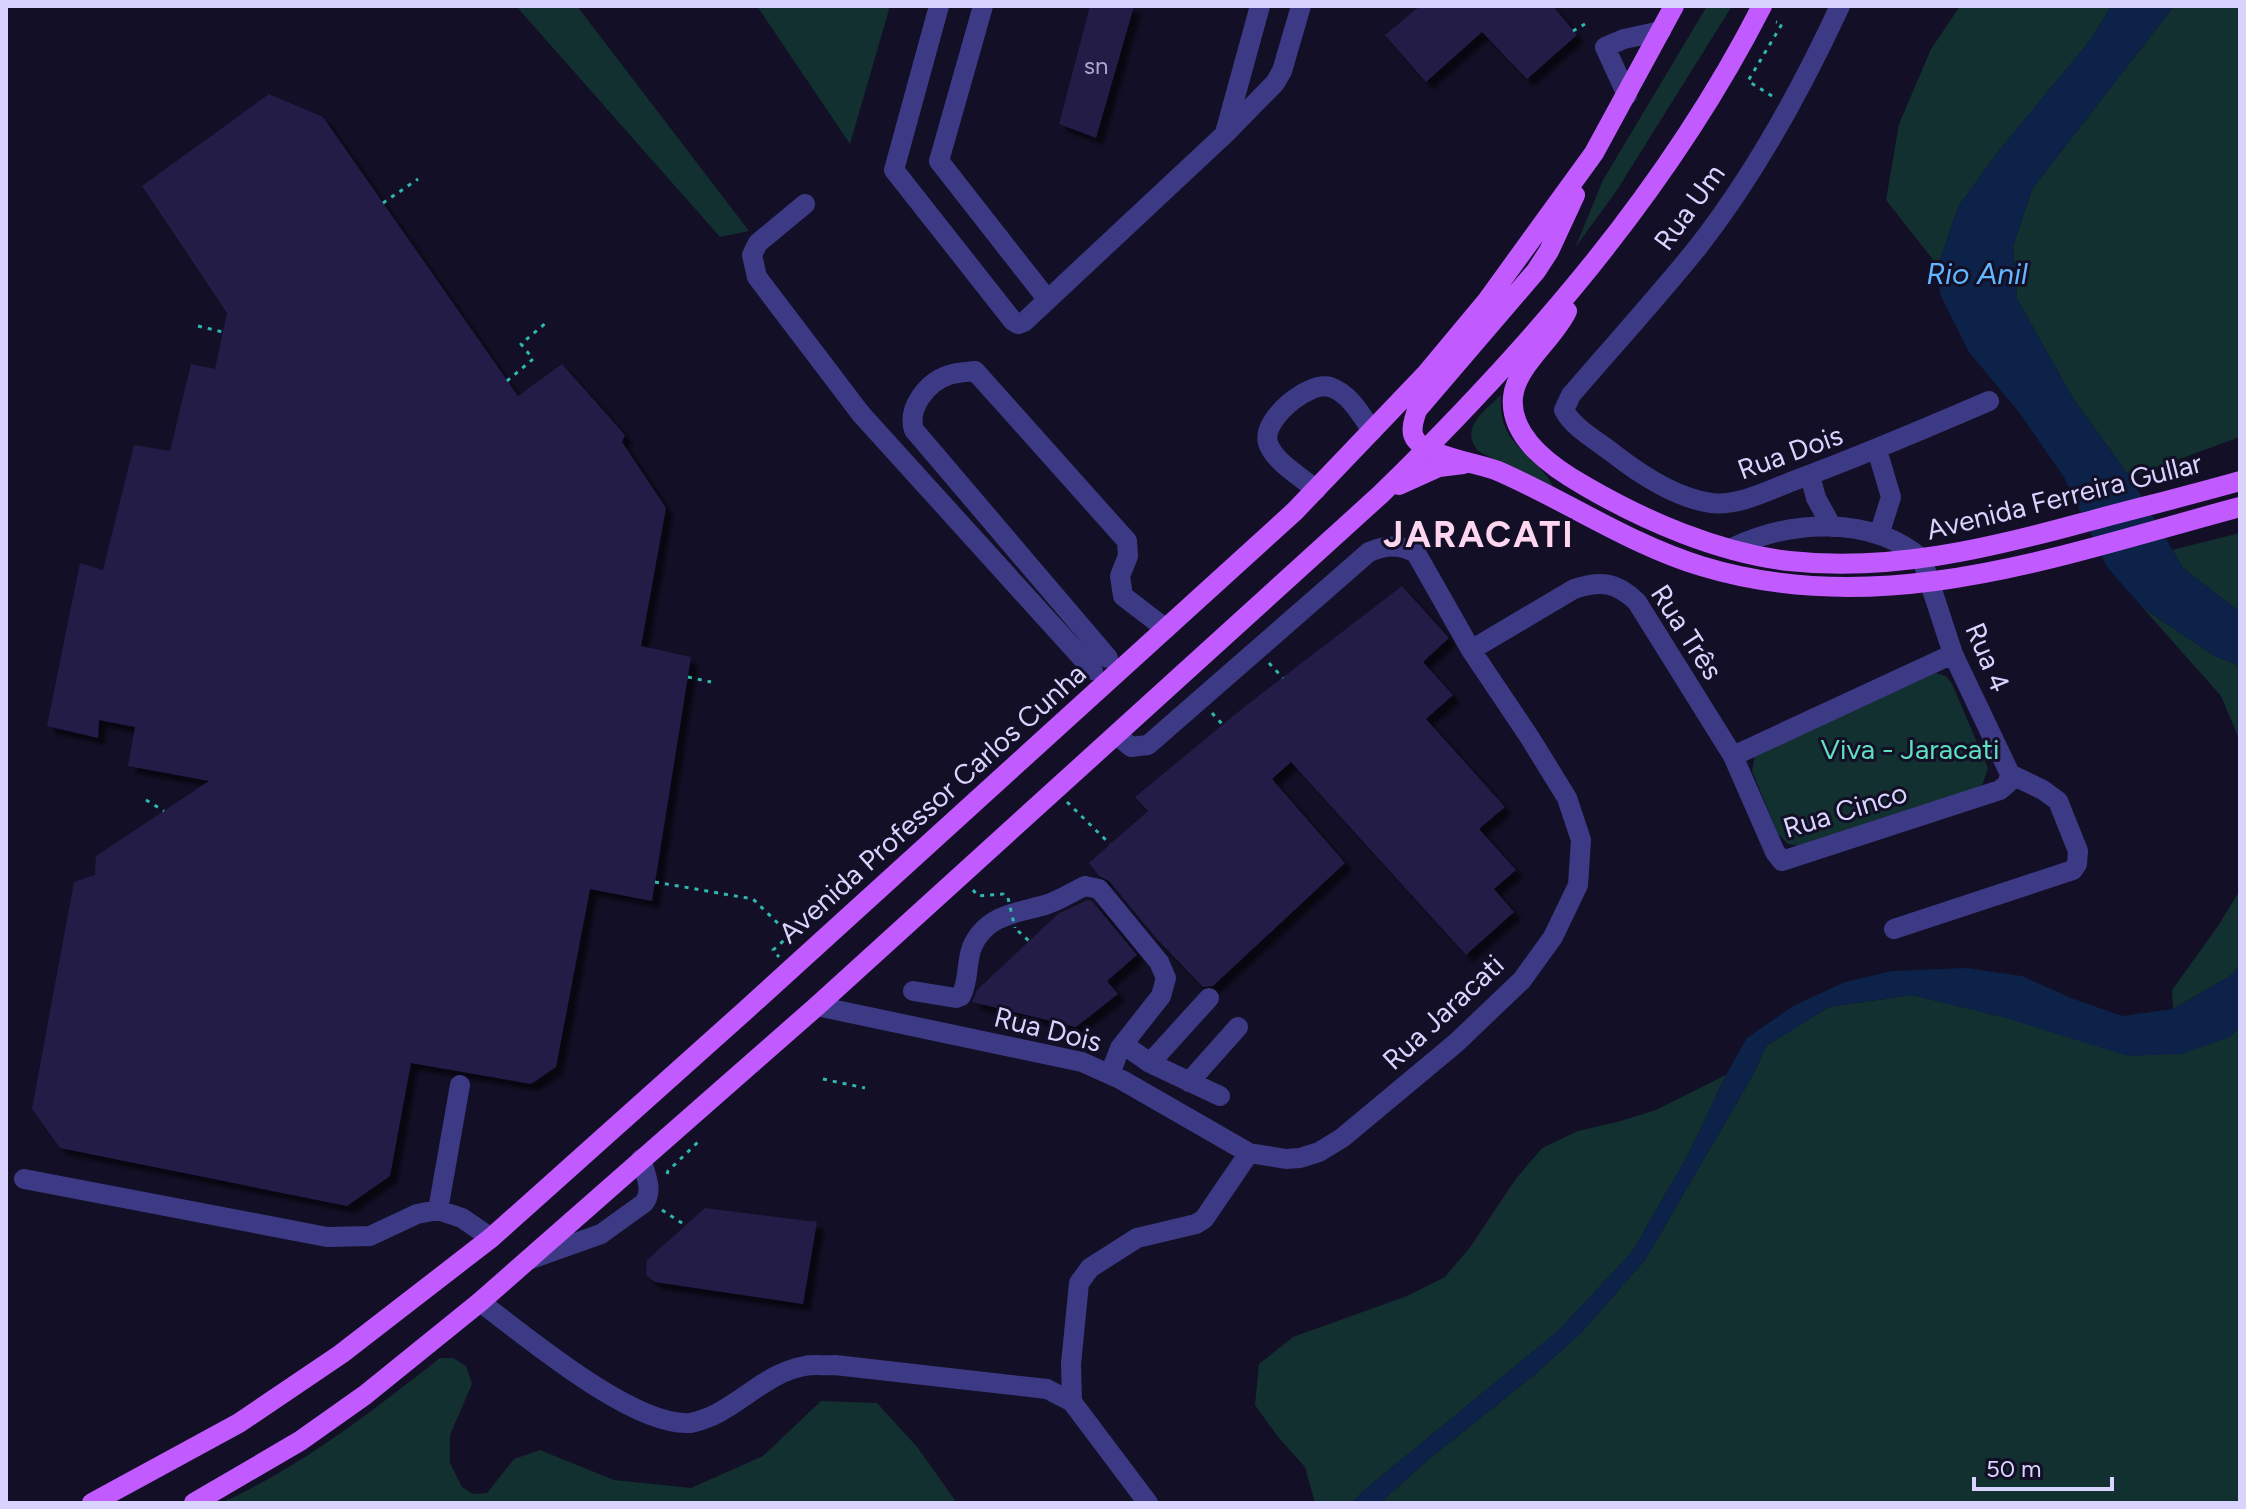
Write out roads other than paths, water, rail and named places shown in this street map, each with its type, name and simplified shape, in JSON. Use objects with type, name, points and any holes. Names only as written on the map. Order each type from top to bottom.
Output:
[{"type":"main road","name":"Avenida Professor Carlos Cunha","points":[[92,1503],[239,1423],[424,1293],[491,1238],[1316,490],[1426,374],[1486,302],[1594,153],[1674,6]]},
{"type":"main road","points":[[194,1503],[300,1441],[339,1414],[480,1302],[817,1006],[1381,494],[1426,450],[1573,291],[1652,188],[1704,108],[1760,10]]},
{"type":"main road","points":[[1426,450],[1415,440],[1413,433],[1417,410],[1536,271],[1562,225],[1594,153]]},
{"type":"main road","name":"Avenida Ferreira Gullar","points":[[1573,291],[1562,322],[1518,379],[1514,390],[1513,412],[1523,435],[1544,458],[1598,494],[1701,539],[1732,548],[1786,561],[1817,563],[1922,559],[2015,541],[2240,481]]},
{"type":"main road","name":"Avenida Ferreira Gullar","points":[[1426,450],[1485,466],[1618,533],[1702,566],[1741,576],[1816,587],[1896,587],[1930,583],[2023,564],[2234,509]]},
{"type":"main road","points":[[1381,494],[1439,467],[1453,464],[1485,466]]},
{"type":"street","points":[[939,6],[894,172],[1018,324],[1024,322],[1225,134],[1279,77],[1301,6]]},
{"type":"street","points":[[983,6],[939,161],[1047,299]]},
{"type":"street","points":[[1225,134],[1260,6]]},
{"type":"street","name":"Rua Um","points":[[1574,422],[1564,410],[1571,395],[1698,247],[1732,200],[1809,73],[1840,6]]},
{"type":"street","points":[[1627,95],[1605,47],[1624,39],[1661,31]]},
{"type":"street","points":[[805,204],[758,243],[752,255],[757,277],[861,414],[1101,664],[914,430],[912,411],[918,400],[946,375],[975,371],[1127,541],[1128,556],[1120,576],[1123,596],[1166,629]]},
{"type":"street","points":[[1316,490],[1274,454],[1268,445],[1268,429],[1277,416],[1306,391],[1328,387],[1350,400],[1372,431]]},
{"type":"street","name":"Rua Dois","points":[[1574,422],[1628,464],[1679,493],[1708,502],[1736,502],[1877,450],[1989,401]]},
{"type":"street","points":[[1877,450],[1891,497],[1879,535]]},
{"type":"street","points":[[1810,475],[1816,498],[1832,527]]},
{"type":"street","points":[[1732,548],[1771,533],[1832,527],[1879,535],[1911,549],[1922,559]]},
{"type":"street","name":"Rua Jaracati","points":[[1249,1153],[1286,1159],[1319,1152],[1342,1138],[1456,1043],[1522,980],[1553,937],[1578,885],[1581,840],[1567,798],[1471,650],[1416,553],[1405,547],[1384,546],[1369,552],[1283,627]]},
{"type":"street","name":"Rua 4","points":[[1922,559],[1953,654],[2010,774]]},
{"type":"street","name":"Rua Três","points":[[1471,650],[1574,589],[1597,583],[1618,586],[1637,602],[1733,756],[1779,859]]},
{"type":"street","points":[[1117,735],[1131,747],[1148,745],[1283,627],[1260,604]]},
{"type":"street","points":[[1733,756],[1953,654]]},
{"type":"street","points":[[1894,929],[2073,870],[2078,851],[2058,801],[2010,774]]},
{"type":"street","name":"Rua Cinco","points":[[1779,859],[1787,861],[2000,790],[2008,783],[2010,774]]},
{"type":"street","points":[[913,991],[956,998],[961,996],[965,990],[971,950],[993,921],[1005,914],[1049,904],[1085,886],[1099,889],[1159,962],[1166,978],[1161,996],[1123,1044],[1110,1074]]},
{"type":"street","points":[[1150,1063],[1209,998]]},
{"type":"street","name":"Rua Dois","points":[[817,1006],[1082,1062],[1110,1074],[1249,1153]]},
{"type":"street","points":[[1189,1082],[1238,1027]]},
{"type":"street","points":[[1123,1044],[1150,1063],[1220,1096]]},
{"type":"street","points":[[438,1210],[460,1085]]},
{"type":"street","points":[[1072,1402],[1071,1364],[1079,1283],[1090,1268],[1137,1238],[1196,1224],[1204,1219],[1249,1153]]},
{"type":"street","points":[[524,1262],[601,1234],[644,1203],[649,1197],[649,1188],[641,1159]]},
{"type":"street","points":[[24,1179],[327,1237],[370,1236],[417,1214],[438,1210],[462,1218],[491,1238]]},
{"type":"street","points":[[480,1302],[576,1373],[635,1409],[674,1421],[692,1423],[712,1416],[783,1372],[806,1366],[835,1365],[1038,1387],[1059,1393],[1072,1402],[1148,1503]]},
{"type":"water","name":"Rio Anil","points":[[2111,6],[2174,6],[2032,189],[2013,247],[2017,299],[2074,400],[2130,477],[2183,568],[2240,612],[2240,666],[2215,656],[2143,608],[2107,567],[2064,477],[2018,411],[1969,352],[1940,294],[1938,266],[1958,207],[1998,152],[2092,38]]},
{"type":"water","points":[[2240,966],[2240,1026],[2230,1037],[2182,1054],[2128,1056],[1999,1016],[1911,995],[1829,1007],[1766,1046],[1753,1075],[1645,1260],[1580,1334],[1380,1503],[1352,1503],[1558,1331],[1632,1252],[1688,1155],[1747,1038],[1793,1006],[1845,982],[1892,971],[1966,968],[2022,976],[2122,1016],[2173,1009],[2230,976]]},
{"type":"district","name":"JARACATI","points":[[1479,534]]},
{"type":"park label","name":"Viva - Jaracati","points":[[1910,749]]}]
